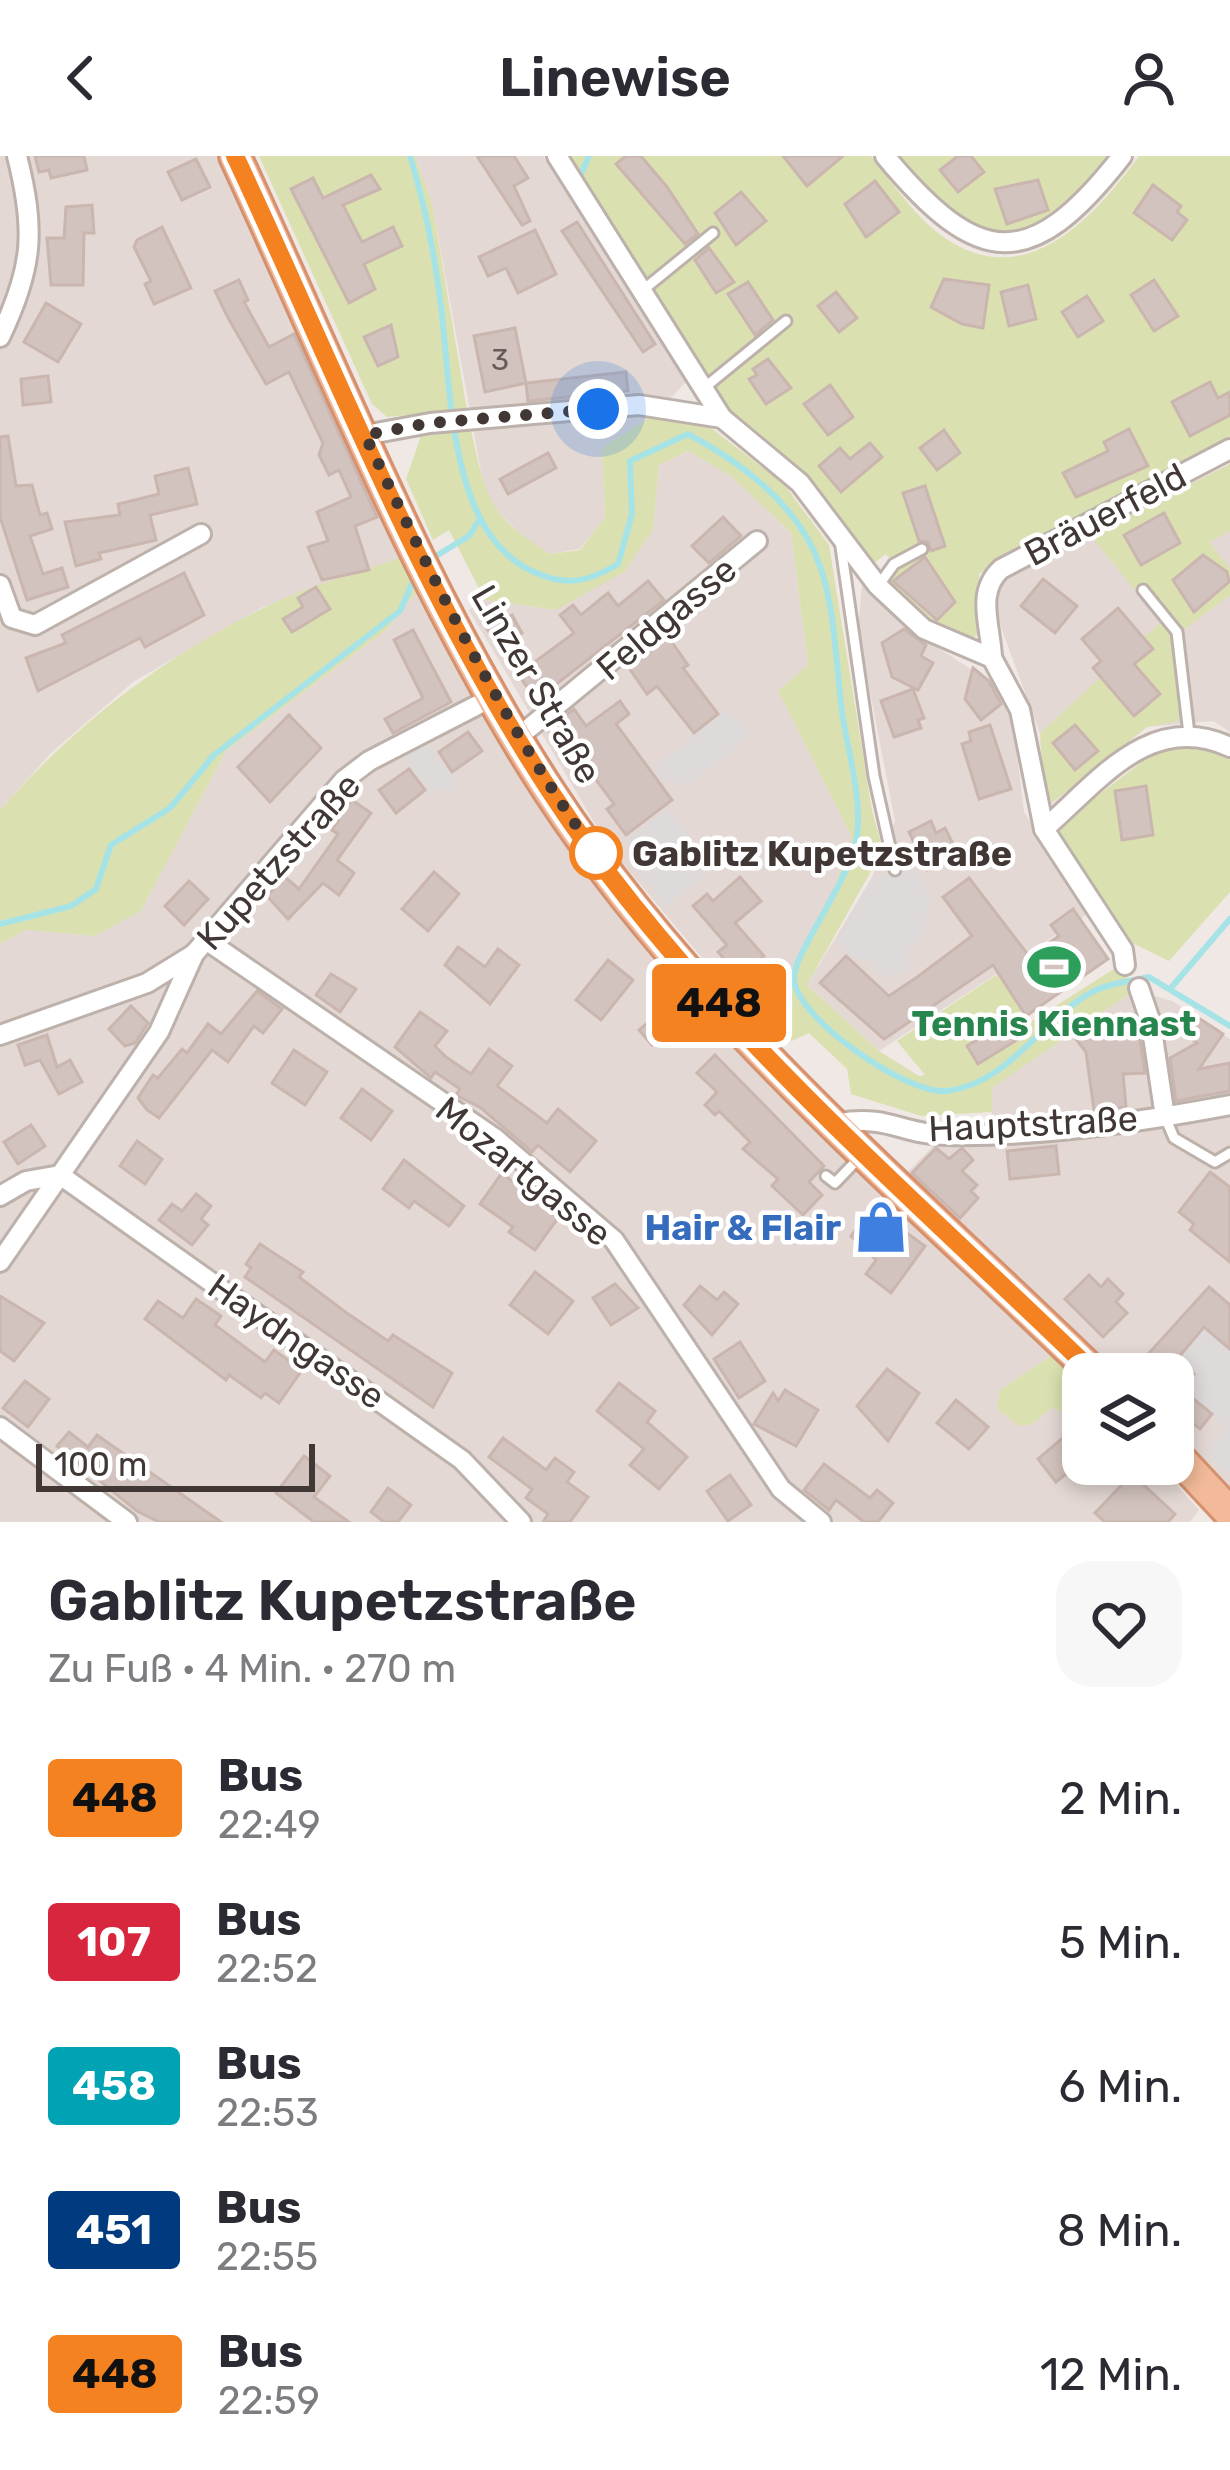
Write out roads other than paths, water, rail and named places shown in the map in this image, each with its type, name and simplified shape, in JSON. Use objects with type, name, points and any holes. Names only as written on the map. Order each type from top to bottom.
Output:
[{"type":"main road","name":"Linzer Straße","points":[[235,156],[425,563],[493,697],[552,795],[674,952],[838,1123],[1073,1353]]},
{"type":"main road","points":[[1194,1474],[1230,1513]]},
{"type":"street","points":[[0,338],[23,290],[31,251],[17,156]]},
{"type":"street","points":[[557,156],[722,418],[800,483],[878,586],[924,629],[992,658],[1020,710],[1043,829],[1116,939],[1125,965]]},
{"type":"street","points":[[886,156],[937,214],[971,236],[1004,244],[1032,238],[1069,217],[1122,156]]},
{"type":"street","points":[[680,408],[704,388]]},
{"type":"street","points":[[365,435],[430,423],[639,405],[722,418]]},
{"type":"street","name":"Bräuerfeld","points":[[992,658],[985,600],[988,581],[1001,569],[1230,449]]},
{"type":"street","points":[[0,585],[12,618],[35,625],[201,534]]},
{"type":"street","name":"Feldgasse","points":[[517,738],[757,541]]},
{"type":"street","name":"Kupetzstraße","points":[[0,1262],[159,1031],[200,947],[344,780],[369,761],[493,697]]},
{"type":"street","points":[[1043,829],[1135,750],[1172,734],[1190,734],[1230,747]]},
{"type":"street","points":[[0,1035],[147,983],[200,947]]},
{"type":"street","name":"Mozartgasse","points":[[200,947],[496,1139],[614,1240],[781,1489],[821,1522]]},
{"type":"street","points":[[1139,988],[1151,1023],[1165,1117]]},
{"type":"street","name":"Hauptstraße","points":[[838,1123],[875,1118],[944,1135],[1165,1117],[1230,1105]]},
{"type":"street","points":[[0,1196],[26,1181],[60,1175]]},
{"type":"street","name":"Haydngasse","points":[[60,1175],[462,1460],[521,1522]]},
{"type":"street","points":[[0,1427],[127,1522]]},
{"type":"lane","points":[[643,290],[713,233]]},
{"type":"lane","points":[[704,388],[787,321]]},
{"type":"lane","points":[[839,535],[874,776],[895,870]]},
{"type":"lane","points":[[878,586],[893,564],[922,549]]},
{"type":"lane","points":[[1143,590],[1178,632],[1190,734]]},
{"type":"lane","points":[[1165,1117],[1174,1138],[1215,1162],[1230,1153]]},
{"type":"lane","points":[[826,1176],[835,1183],[866,1151]]},
{"type":"waterway","points":[[410,156],[435,263],[458,452],[483,524],[505,552],[534,572],[567,581],[597,575],[618,564],[632,514],[630,461],[688,434],[766,488],[811,544],[829,602],[858,822],[852,854],[794,977],[798,993],[812,1012],[831,1032],[881,1067],[906,1081],[947,1091],[990,1076],[1077,1001],[1115,984],[1149,977],[1230,1026]]},
{"type":"waterway","points":[[582,172],[589,156]]},
{"type":"waterway","points":[[431,559],[469,536],[479,520]]},
{"type":"waterway","points":[[0,924],[71,906],[96,889],[111,845],[170,808],[214,755],[400,611],[414,579]]},
{"type":"waterway","points":[[1170,989],[1230,919]]},
{"type":"place","name":"Gablitz Kupetzstraße","points":[[596,853]]},
{"type":"place","name":"Tennis Kiennast","points":[[1054,967]]},
{"type":"place","name":"Hair & Flair","points":[[881,1227]]}]
